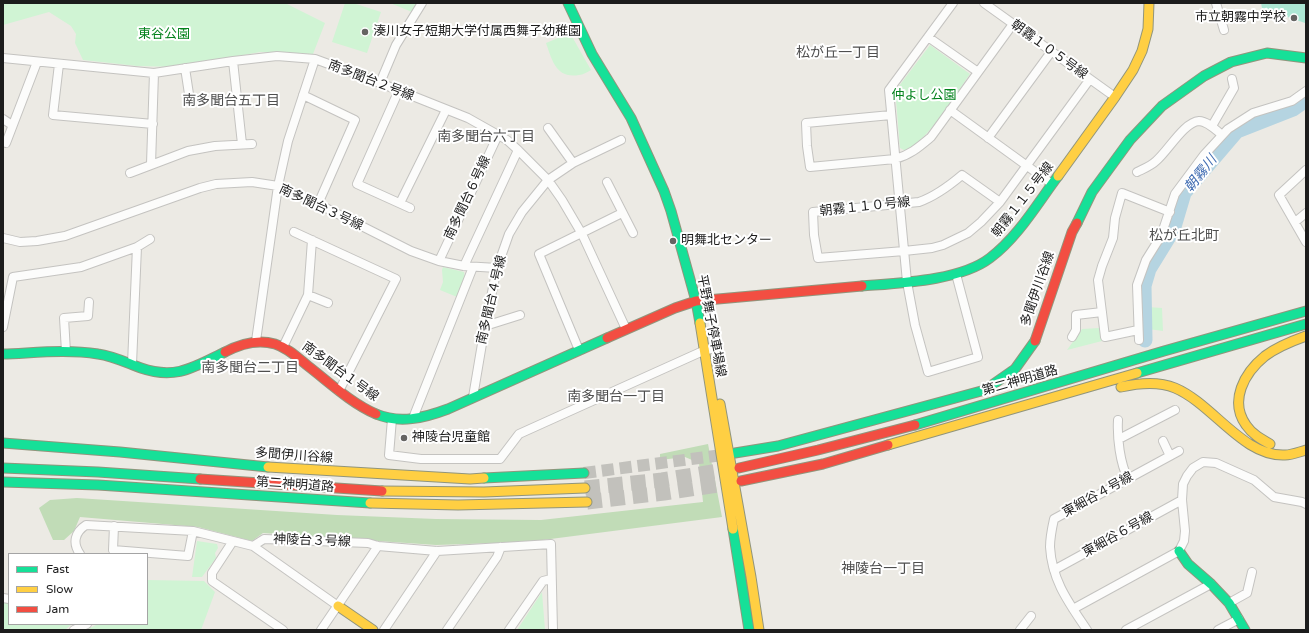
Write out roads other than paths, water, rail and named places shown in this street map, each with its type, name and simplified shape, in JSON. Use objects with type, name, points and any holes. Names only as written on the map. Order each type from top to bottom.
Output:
[{"type":"main road","name":"平野舞子停車場線","points":[[568,3],[592,54],[631,118],[664,191],[699,301]]},
{"type":"main road","name":"平野舞子停車場線","points":[[577,3],[596,44],[636,114],[675,201],[692,256],[749,630]]},
{"type":"main road","name":"朝霧１１５号線","points":[[699,301],[907,282],[956,274],[989,259],[1003,247],[1020,228],[1133,70],[1142,51],[1148,29],[1149,3]]},
{"type":"main road","name":"多聞伊川谷線","points":[[735,453],[778,446],[957,398],[984,390],[1000,380],[1015,369],[1034,344],[1072,232],[1092,192],[1130,140],[1162,106],[1204,76],[1231,62],[1267,53],[1306,58]]},
{"type":"main road","name":"南多聞台１号線","points":[[3,354],[66,352],[100,354],[153,371],[168,373],[190,369],[239,345],[256,341],[269,342],[283,346],[339,391],[367,410],[392,419],[413,418],[431,416],[626,329],[675,308],[699,301]]},
{"type":"main road","points":[[1164,351],[1306,306]]},
{"type":"main road","name":"第二神明道路","points":[[739,468],[904,428],[1164,351],[1306,311]]},
{"type":"main road","name":"第二神明道路","points":[[741,481],[823,464],[1306,324]]},
{"type":"main road","points":[[1306,336],[1283,345],[1256,364],[1240,388],[1238,404],[1242,421],[1247,429],[1262,441],[1280,446],[1289,446],[1306,441]]},
{"type":"main road","name":"平野舞子停車場線","points":[[707,350],[751,577],[759,630]]},
{"type":"main road","points":[[1082,390],[1106,390],[1146,383],[1166,385],[1177,388],[1196,400],[1233,433],[1260,451],[1280,456],[1290,455],[1306,450]]},
{"type":"main road","name":"多聞伊川谷線","points":[[3,443],[120,452],[263,467],[470,479],[584,473]]},
{"type":"main road","name":"第二神明道路","points":[[3,468],[61,470],[381,491],[537,492],[585,488]]},
{"type":"main road","name":"第二神明道路","points":[[3,482],[60,484],[381,504],[485,506],[587,502]]},
{"type":"main road","points":[[1179,551],[1188,564],[1230,603],[1245,630]]},
{"type":"main road","points":[[338,606],[373,630]]},
{"type":"street","points":[[380,83],[396,45],[422,3]]},
{"type":"street","points":[[953,3],[889,90],[907,282],[915,326],[928,372],[978,357],[956,274]]},
{"type":"street","name":"朝霧１０５号線","points":[[984,3],[1114,98]]},
{"type":"street","points":[[1216,3],[1224,30]]},
{"type":"street","points":[[891,115],[806,124],[810,167],[895,159],[915,150],[930,137],[1014,24]]},
{"type":"street","points":[[928,37],[978,72]]},
{"type":"street","points":[[988,138],[1052,52]]},
{"type":"street","name":"南多聞台２号線","points":[[3,58],[154,72],[277,56],[315,59],[399,90],[468,118],[506,140],[548,180],[582,234],[626,329]]},
{"type":"street","points":[[256,341],[278,186],[288,141],[315,59]]},
{"type":"street","points":[[233,61],[242,144]]},
{"type":"street","points":[[6,143],[37,62]]},
{"type":"street","points":[[59,64],[53,115],[153,124]]},
{"type":"street","points":[[185,68],[189,94]]},
{"type":"street","points":[[151,164],[154,72]]},
{"type":"street","points":[[1212,126],[1234,88],[1232,79]]},
{"type":"street","name":"朝霧１１０号線","points":[[1000,202],[962,175],[948,187],[930,198],[919,202],[813,212],[814,235],[818,258],[904,251],[943,245],[968,233],[1000,202],[1090,80]]},
{"type":"street","points":[[399,90],[357,184],[410,208]]},
{"type":"street","points":[[1139,340],[1137,285],[1146,260],[1161,236],[1175,194],[1204,155],[1228,129],[1253,113],[1292,102],[1306,91]]},
{"type":"street","points":[[303,95],[355,120],[318,204]]},
{"type":"street","points":[[400,203],[446,110]]},
{"type":"street","points":[[950,110],[1052,184]]},
{"type":"street","points":[[3,119],[12,125]]},
{"type":"street","points":[[1137,172],[1155,162],[1186,127],[1193,122],[1200,121],[1212,126],[1222,135]]},
{"type":"street","points":[[548,128],[573,163]]},
{"type":"street","name":"南多聞台６号線","points":[[439,261],[498,135]]},
{"type":"street","name":"南多聞台４号線","points":[[473,397],[497,268],[509,234],[522,212],[548,180],[573,163],[621,140]]},
{"type":"street","points":[[130,173],[188,151],[215,146],[252,144]]},
{"type":"street","points":[[464,266],[518,150]]},
{"type":"street","points":[[1306,170],[1279,195],[1306,242]]},
{"type":"street","name":"南多聞台３号線","points":[[3,238],[20,242],[37,241],[65,236],[200,188],[216,184],[252,182],[278,186],[318,204],[411,251],[439,261],[464,266],[497,268]]},
{"type":"street","points":[[607,182],[632,233]]},
{"type":"street","points":[[1138,330],[1105,337],[1098,280],[1113,238],[1122,193],[1170,212]]},
{"type":"street","points":[[579,350],[540,254],[622,213]]},
{"type":"street","points":[[1295,222],[1306,213]]},
{"type":"street","points":[[294,232],[396,278],[339,391]]},
{"type":"street","points":[[3,327],[13,277],[81,267],[137,247],[150,239]]},
{"type":"street","points":[[283,346],[308,295],[312,240]]},
{"type":"street","points":[[132,364],[137,247]]},
{"type":"street","points":[[413,418],[473,267]]},
{"type":"street","points":[[308,295],[328,303]]},
{"type":"street","points":[[66,352],[64,318],[88,316],[89,302]]},
{"type":"street","points":[[1072,337],[1076,330],[1076,315],[1102,312]]},
{"type":"street","points":[[485,326],[520,315]]},
{"type":"street","points":[[392,419],[389,455],[421,459],[500,459],[519,434],[707,350]]},
{"type":"street","points":[[1119,439],[1175,410]]},
{"type":"street","points":[[1118,420],[1119,439],[1124,470],[1128,479]]},
{"type":"street","points":[[1163,441],[1170,456]]},
{"type":"street","name":"東細谷４号線","points":[[1087,630],[1058,585],[1050,546],[1054,519],[1179,451]]},
{"type":"street","points":[[1073,609],[1179,551],[1184,541],[1185,531],[1182,500],[1183,484],[1186,476],[1193,468],[1203,462],[1216,463],[1254,480],[1274,497],[1306,504]]},
{"type":"street","name":"東細谷６号線","points":[[1054,570],[1182,500]]},
{"type":"street","points":[[79,553],[76,549],[76,538],[81,528],[86,525],[193,531],[253,546],[338,606]]},
{"type":"street","points":[[114,526],[113,550],[188,556],[193,531]]},
{"type":"street","name":"神陵台３号線","points":[[253,546],[264,540],[368,543],[378,546],[437,550],[550,544],[551,579]]},
{"type":"street","points":[[232,541],[212,573],[212,581],[283,630]]},
{"type":"street","points":[[321,630],[378,546]]},
{"type":"street","points":[[447,630],[497,557],[501,547]]},
{"type":"street","points":[[384,630],[437,550]]},
{"type":"street","points":[[1230,603],[1248,593],[1252,572]]},
{"type":"street","points":[[509,630],[543,581],[551,579],[554,630]]},
{"type":"street","points":[[1126,630],[1211,584]]},
{"type":"street","points":[[1020,630],[1031,616]]},
{"type":"street","points":[[1218,630],[1239,619]]},
{"type":"street","points":[[74,630],[85,625]]},
{"type":"waterway","name":"朝霧川","points":[[1145,340],[1144,286],[1149,269],[1173,230],[1184,193],[1237,131],[1293,109],[1306,100]]},
{"type":"tunnel","points":[[584,473],[730,454]]},
{"type":"tunnel","points":[[585,488],[662,480],[737,468]]},
{"type":"tunnel","points":[[587,502],[738,482]]},
{"type":"place","name":"市立朝霧中学校","points":[[1294,18]]},
{"type":"place","name":"湊川女子短期大学付属西舞子幼稚園","points":[[365,32]]},
{"type":"place","name":"明舞北センター","points":[[673,241]]},
{"type":"place","name":"神陵台児童館","points":[[404,438]]},
{"type":"district","name":"松が丘一丁目","points":[[838,53]]},
{"type":"district","name":"南多聞台五丁目","points":[[231,101]]},
{"type":"district","name":"南多聞台六丁目","points":[[486,137]]},
{"type":"district","name":"松が丘北町","points":[[1184,236]]},
{"type":"district","name":"南多聞台二丁目","points":[[250,368]]},
{"type":"district","name":"南多聞台一丁目","points":[[616,397]]},
{"type":"district","name":"神陵台一丁目","points":[[883,569]]},
{"type":"park label","name":"東谷公園","points":[[164,35]]},
{"type":"park label","name":"仲よし公園","points":[[924,96]]}]
